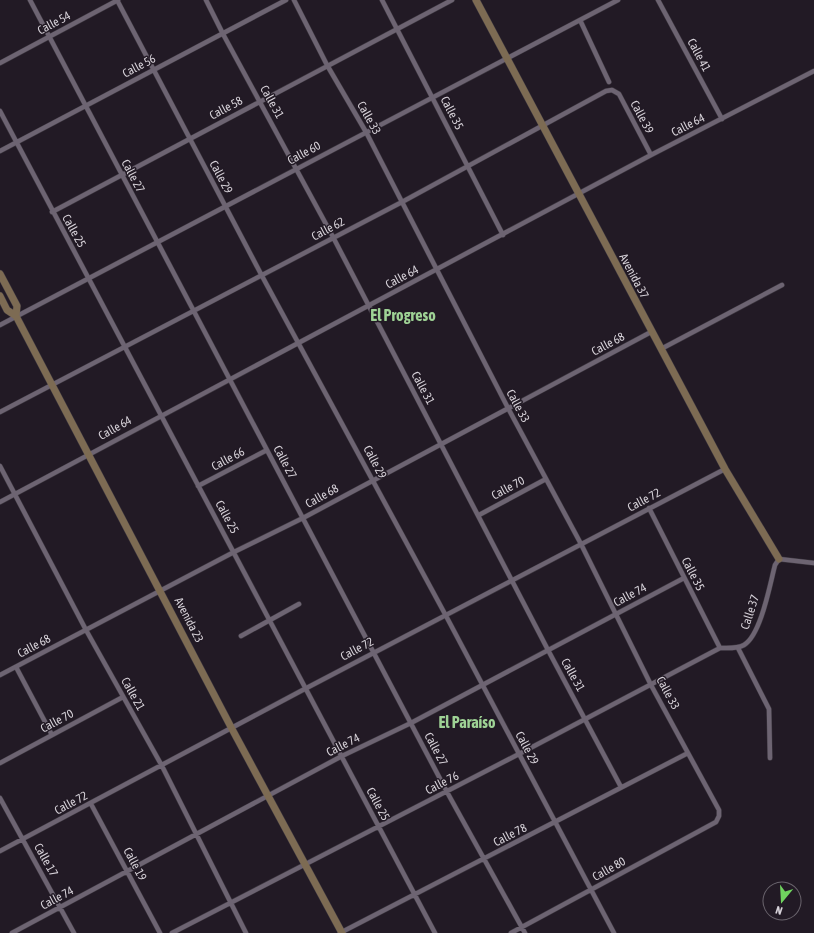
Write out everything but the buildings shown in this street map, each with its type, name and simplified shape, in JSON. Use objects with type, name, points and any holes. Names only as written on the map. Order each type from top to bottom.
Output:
[{"type":"street","name":"Calle 27","points":[[30,0],[447,792],[525,933]]},
{"type":"street","name":"Calle 54","points":[[0,63],[118,0]]},
{"type":"street","name":"Calle 29","points":[[118,0],[189,139],[446,614],[614,933]]},
{"type":"street","name":"Calle 31","points":[[206,0],[223,34],[297,168],[368,306],[479,515],[511,580],[621,787]]},
{"type":"street","name":"Calle 56","points":[[0,150],[286,0]]},
{"type":"street","name":"Calle 33","points":[[294,0],[327,65],[366,132],[508,408],[581,544],[651,685],[719,810],[719,816],[716,822]]},
{"type":"street","name":"Calle 35","points":[[382,0],[503,235]]},
{"type":"street","name":"Calle 58","points":[[52,212],[452,0]]},
{"type":"street","name":"Avenida 37","points":[[476,0],[725,469],[779,559]]},
{"type":"street","name":"Calle 60","points":[[0,325],[618,0]]},
{"type":"street","name":"Calle 41","points":[[658,0],[722,119]]},
{"type":"street","points":[[580,20],[609,82]]},
{"type":"street","name":"Calle 64","points":[[0,502],[230,378],[579,195],[651,155],[814,71]]},
{"type":"street","name":"Calle 62","points":[[0,412],[402,202],[543,127],[606,91],[612,90]]},
{"type":"street","name":"Calle 39","points":[[612,90],[619,94],[651,155]]},
{"type":"street","name":"Calle 25","points":[[0,111],[52,212],[89,278],[435,933]]},
{"type":"street","name":"Avenida 23","points":[[0,274],[17,306],[16,316]]},
{"type":"street","points":[[661,349],[782,285]]},
{"type":"street","name":"Avenida 23","points":[[0,296],[7,310],[16,316],[161,590],[232,729],[306,863],[341,933]]},
{"type":"street","name":"Calle 68","points":[[0,675],[234,552],[303,518],[651,332]]},
{"type":"street","name":"Calle 66","points":[[198,486],[267,450]]},
{"type":"street","name":"Calle 21","points":[[0,466],[86,630],[162,766],[246,933]]},
{"type":"street","name":"Calle 72","points":[[0,851],[232,729],[305,688],[725,469]]},
{"type":"street","name":"Calle 70","points":[[479,515],[546,479]]},
{"type":"street","name":"Calle 35","points":[[649,508],[720,648]]},
{"type":"street","points":[[779,559],[814,563]]},
{"type":"street","name":"Calle 37","points":[[738,648],[752,639],[775,565],[779,559]]},
{"type":"street","name":"Calle 74","points":[[12,933],[342,756],[411,723],[684,578]]},
{"type":"street","points":[[241,636],[299,604]]},
{"type":"street","points":[[720,648],[738,648],[769,709],[770,758]]},
{"type":"street","name":"Calle 76","points":[[172,933],[231,901],[447,792],[720,648]]},
{"type":"street","points":[[16,667],[52,735]]},
{"type":"street","name":"Calle 70","points":[[0,763],[123,697]]},
{"type":"street","name":"Calle 78","points":[[341,933],[688,753]]},
{"type":"street","name":"Calle 17","points":[[0,798],[74,933]]},
{"type":"street","name":"Calle 19","points":[[91,804],[160,933]]},
{"type":"street","name":"Calle 80","points":[[512,933],[716,822]]},
{"type":"district","name":"El Progreso","points":[[403,315]]},
{"type":"district","name":"El Paraíso","points":[[467,722]]}]
